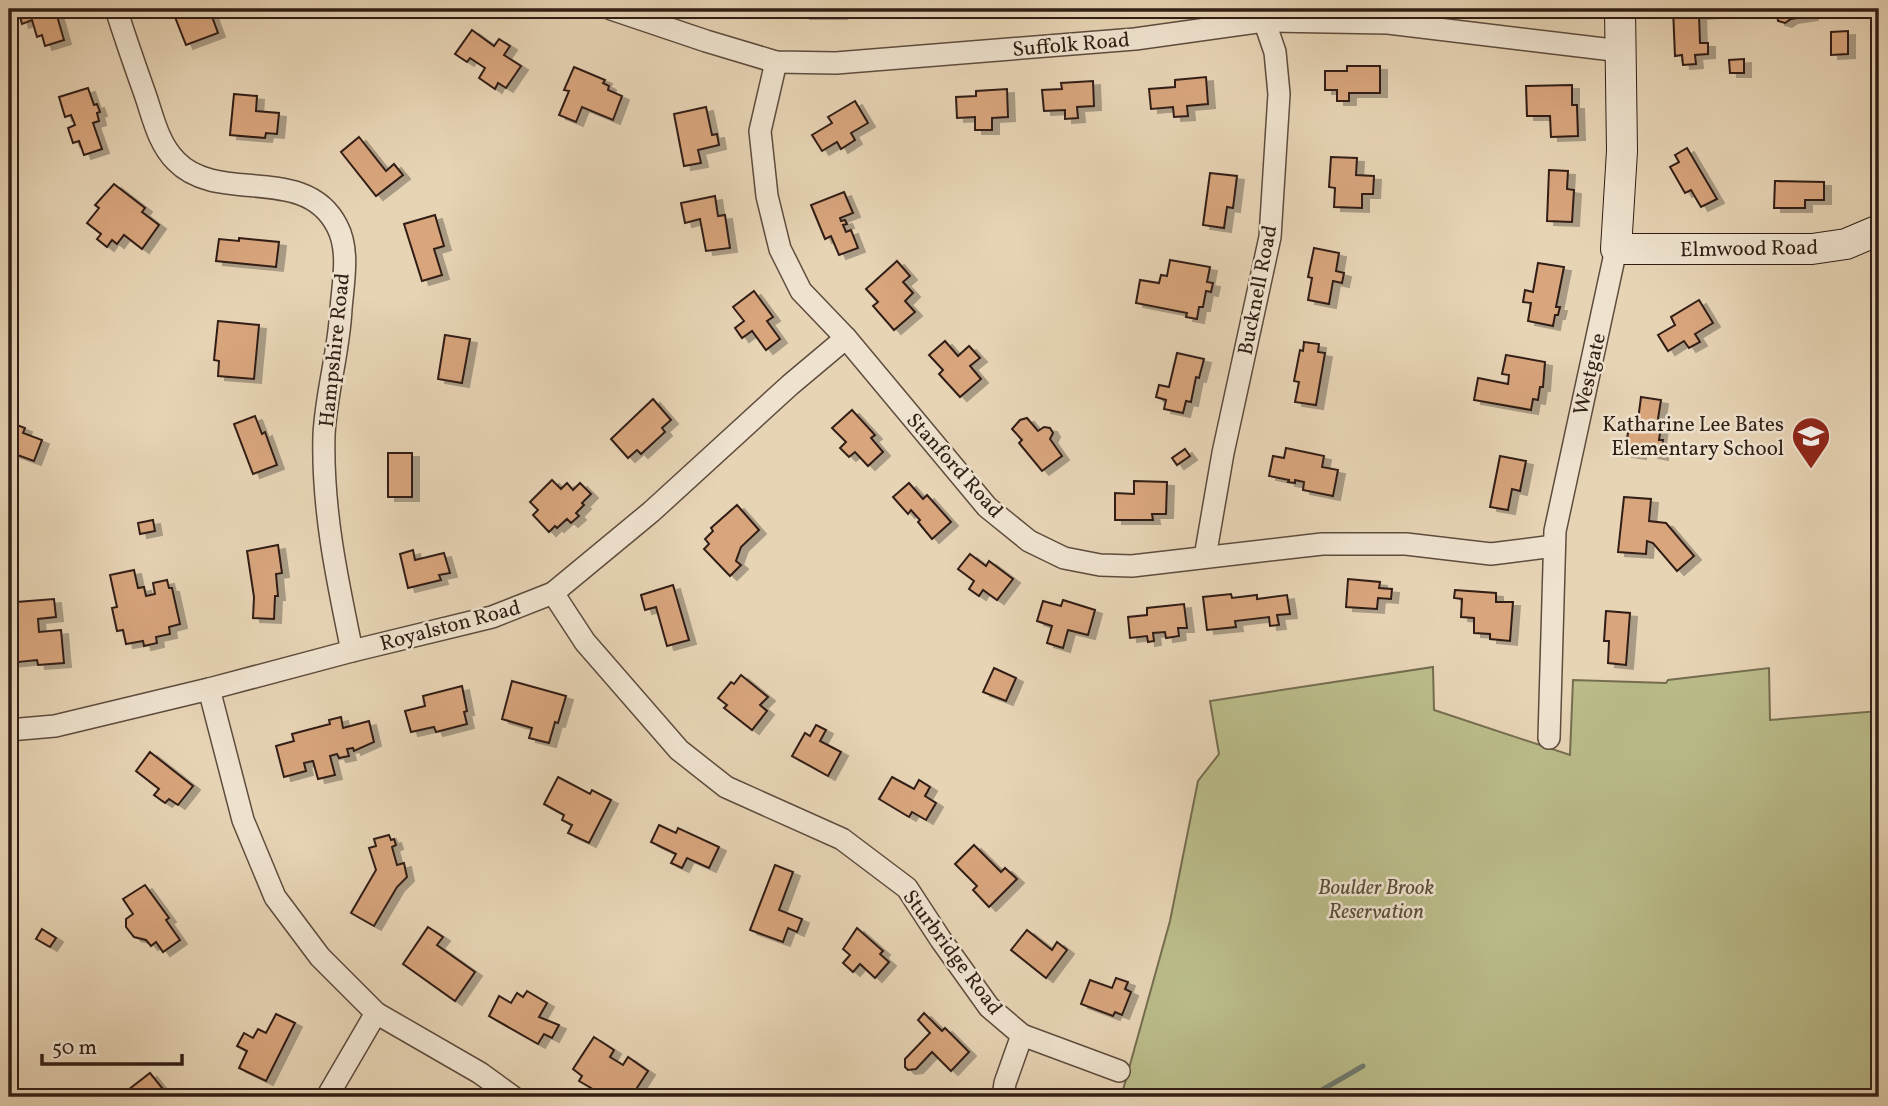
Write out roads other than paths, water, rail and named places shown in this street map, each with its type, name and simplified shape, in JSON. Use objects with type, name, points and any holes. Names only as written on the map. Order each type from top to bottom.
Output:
[{"type":"street","name":"Hampshire Road","points":[[116,9],[159,136],[174,160],[184,169],[204,179],[275,187],[298,193],[326,211],[342,237],[344,251],[340,340],[326,410],[324,476],[329,535],[352,651]]},
{"type":"street","name":"Suffolk Road","points":[[611,9],[776,62],[835,63],[1135,39],[1262,15],[1388,23],[1621,51]]},
{"type":"street","name":"Westgate","points":[[1549,738],[1554,546],[1561,499],[1616,249],[1622,151],[1620,9]]},
{"type":"street","name":"Bucknell Road","points":[[1205,557],[1223,453],[1270,237],[1279,94],[1275,52],[1262,15]]},
{"type":"street","name":"Stanford Road","points":[[776,62],[760,131],[767,196],[780,249],[801,290],[846,338],[987,507],[1029,541],[1064,558],[1100,565],[1132,566],[1322,544],[1406,544],[1492,554],[1554,546]]},
{"type":"street","name":"Elmwood Road","points":[[1616,249],[1812,249],[1846,244],[1879,230]]},
{"type":"street","name":"Royalston Road","points":[[9,730],[55,726],[209,689],[492,617],[553,593],[651,512],[790,385],[846,338]]},
{"type":"street","name":"Sturbridge Road","points":[[553,593],[585,642],[679,750],[726,787],[842,839],[907,888],[989,1007],[1022,1035],[1119,1071]]},
{"type":"street","points":[[209,689],[243,820],[275,897],[320,957],[376,1013],[480,1073],[513,1097]]},
{"type":"street","points":[[327,1097],[376,1013]]},
{"type":"street","points":[[1003,1097],[1005,1083],[1022,1035]]},
{"type":"waterway","points":[[1310,1097],[1363,1066]]},
{"type":"place","name":"Katharine Lee Bates Elementary School","points":[[1811,470]]},
{"type":"park label","name":"Boulder Brook Reservation","points":[[1376,899]]}]
